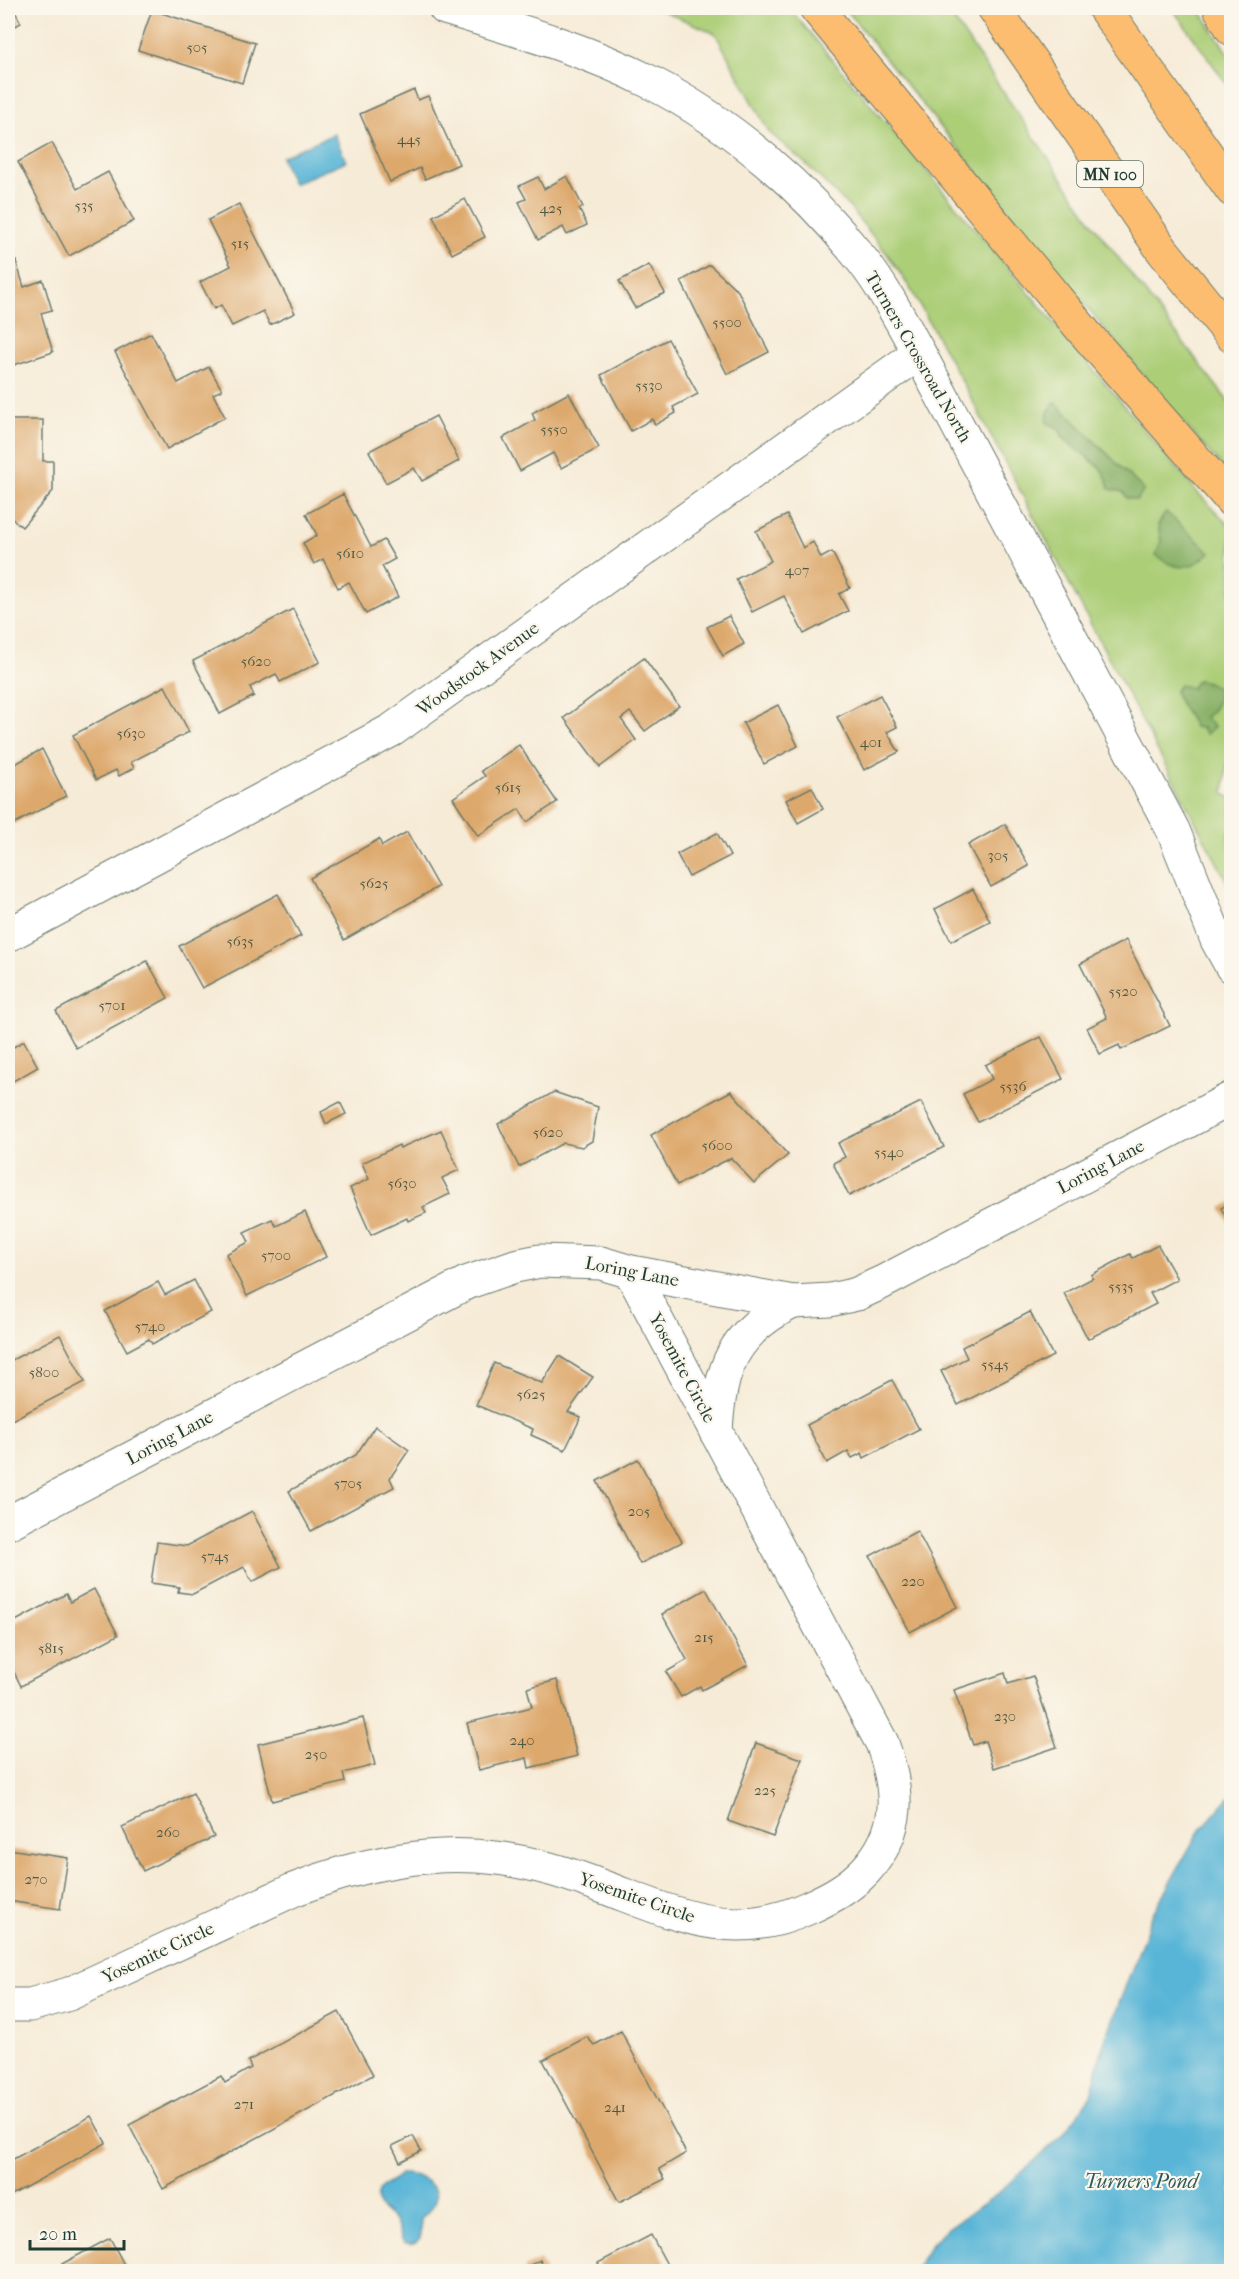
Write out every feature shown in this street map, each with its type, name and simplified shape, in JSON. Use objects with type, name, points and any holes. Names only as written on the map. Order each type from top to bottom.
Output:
[{"type":"highway","points":[[816,8],[1085,333],[1232,501]]},
{"type":"highway","name":"MN 100","points":[[994,8],[1163,251],[1232,336]]},
{"type":"highway","points":[[1104,8],[1232,190]]},
{"type":"highway","points":[[1220,8],[1232,29]]},
{"type":"street","name":"Turners Crossroad North","points":[[445,8],[551,40],[596,58],[650,82],[705,114],[780,173],[818,210],[862,261],[893,307],[919,353],[1173,830],[1217,940],[1232,967]]},
{"type":"street","name":"Woodstock Avenue","points":[[8,935],[392,730],[919,353]]},
{"type":"street","name":"Turners Crossroad North","points":[[1173,830],[1232,916]]},
{"type":"street","name":"Loring Lane","points":[[8,1523],[466,1283],[515,1266],[540,1261],[601,1263],[631,1272],[793,1302],[830,1300],[857,1294],[884,1282],[1232,1098]]},
{"type":"street","name":"Yosemite Circle","points":[[8,2005],[30,2006],[69,1994],[282,1895],[324,1878],[385,1863],[421,1858],[495,1858],[544,1867],[691,1919],[719,1924],[746,1925],[799,1913],[852,1884],[873,1862],[887,1837],[894,1813],[895,1790],[891,1768],[882,1743],[631,1272]]},
{"type":"street","name":"Yosemite Circle","points":[[716,1432],[724,1370],[737,1347],[772,1312],[793,1302]]},
{"type":"green space","points":[[656,8],[789,8],[1196,491],[1231,527],[1231,763],[1227,764],[1224,794],[1231,798],[1231,831],[1228,838],[1231,843],[1231,889],[963,383],[910,288],[888,255],[850,208],[807,165],[769,132],[715,33]],"holes":[[[1059,428],[1112,459],[1143,490],[1108,478],[1098,465],[1088,459],[1085,453],[1062,437]],[[1197,680],[1208,682],[1204,717],[1206,734],[1202,728],[1194,727],[1175,691],[1192,688]]]},
{"type":"green space","points":[[845,8],[946,8],[1098,231],[1231,405],[1231,477],[1172,410],[1042,253]]},
{"type":"green space","points":[[1172,8],[1198,8],[1231,58],[1231,90]]},
{"type":"green space","points":[[1055,402],[1144,490],[1137,500],[1127,498],[1123,492],[1109,489],[1101,469],[1070,444],[1059,428],[1047,423],[1048,412]]},
{"type":"green space","points":[[1166,512],[1210,552],[1204,558],[1184,567],[1170,564],[1156,555],[1161,541],[1158,525]]},
{"type":"green space","points":[[1197,680],[1208,682],[1221,690],[1216,705],[1205,717],[1214,727],[1206,734],[1202,728],[1194,727],[1175,691],[1180,685],[1192,688]]},
{"type":"water","points":[[334,134],[346,161],[293,184],[281,157]]},
{"type":"water","name":"Turners Pond","points":[[1231,1795],[1231,2271],[914,2271],[932,2243],[948,2228],[999,2193],[1063,2135],[1091,2096],[1102,2049],[1153,1913],[1198,1833]]},
{"type":"water","points":[[400,2174],[414,2175],[426,2181],[431,2185],[436,2197],[434,2204],[421,2219],[420,2236],[413,2243],[404,2242],[395,2221],[378,2204],[381,2188]]},
{"type":"building","points":[[8,8],[13,8],[21,23],[8,30]]},
{"type":"building","points":[[152,10],[255,43],[242,83],[138,50]]},
{"type":"building","points":[[414,90],[418,100],[428,96],[459,164],[425,179],[420,168],[390,182],[360,114]]},
{"type":"building","points":[[52,143],[77,189],[108,172],[134,221],[69,256],[18,162]]},
{"type":"building","points":[[567,176],[583,207],[579,209],[587,225],[567,235],[563,227],[538,240],[519,202],[526,199],[519,186],[538,177],[544,189]]},
{"type":"building","points":[[465,199],[485,237],[452,254],[433,216]]},
{"type":"building","points":[[239,204],[295,313],[270,325],[263,311],[232,326],[221,305],[214,309],[200,282],[231,266],[208,220]]},
{"type":"building","points":[[16,261],[24,287],[43,280],[52,310],[41,313],[53,352],[8,367],[8,264]]},
{"type":"building","points":[[649,265],[665,293],[635,308],[619,281]]},
{"type":"building","points":[[710,265],[738,291],[769,352],[727,374],[681,281]]},
{"type":"building","points":[[151,333],[178,383],[209,367],[222,390],[213,394],[225,417],[167,449],[115,352]]},
{"type":"building","points":[[668,339],[698,394],[673,407],[676,413],[655,425],[652,419],[631,431],[601,375]]},
{"type":"building","points":[[569,393],[599,448],[561,468],[553,453],[520,471],[503,438],[535,420],[532,413]]},
{"type":"building","points":[[436,416],[459,461],[422,481],[414,468],[386,483],[369,451]]},
{"type":"building","points":[[8,420],[43,420],[43,461],[53,461],[53,491],[22,527],[8,515]]},
{"type":"building","points":[[343,494],[371,547],[384,540],[395,559],[382,566],[398,597],[366,614],[349,582],[338,588],[323,559],[314,564],[303,543],[317,535],[306,514]]},
{"type":"building","points":[[787,515],[803,548],[813,542],[821,558],[832,552],[850,588],[839,594],[848,611],[804,634],[784,596],[752,612],[736,579],[771,561],[756,531]]},
{"type":"building","points":[[293,609],[320,662],[280,682],[276,674],[250,687],[254,696],[220,714],[193,661]]},
{"type":"building","points":[[729,616],[744,644],[723,656],[707,627]]},
{"type":"building","points":[[644,658],[679,706],[645,731],[630,712],[621,719],[636,740],[600,767],[564,718]]},
{"type":"building","points":[[165,686],[189,732],[131,762],[134,768],[119,776],[116,770],[96,780],[73,735]]},
{"type":"building","points":[[880,695],[897,727],[887,732],[899,752],[864,770],[837,717]]},
{"type":"building","points":[[778,705],[798,746],[764,764],[743,723]]},
{"type":"building","points":[[519,745],[557,802],[527,822],[519,809],[478,836],[453,798],[485,776],[481,771]]},
{"type":"building","points":[[42,749],[66,796],[8,827],[8,768]]},
{"type":"building","points":[[812,787],[823,809],[798,823],[786,800]]},
{"type":"building","points":[[1005,824],[1029,866],[991,887],[968,845]]},
{"type":"building","points":[[407,832],[438,887],[344,940],[310,878],[379,839],[382,846]]},
{"type":"building","points":[[717,833],[730,856],[689,877],[677,854]]},
{"type":"building","points":[[973,889],[990,921],[951,941],[935,909]]},
{"type":"building","points":[[278,894],[301,936],[202,988],[179,946]]},
{"type":"building","points":[[1126,940],[1170,1026],[1121,1050],[1119,1045],[1100,1054],[1087,1028],[1107,1018],[1080,964]]},
{"type":"building","points":[[147,961],[168,998],[76,1048],[56,1011]]},
{"type":"building","points":[[1041,1037],[1063,1079],[978,1122],[963,1094],[992,1079],[985,1065]]},
{"type":"building","points":[[24,1041],[38,1067],[8,1084],[8,1050]]},
{"type":"building","points":[[731,1091],[788,1155],[754,1183],[731,1158],[677,1185],[651,1135]]},
{"type":"building","points":[[554,1092],[598,1107],[592,1141],[582,1147],[563,1143],[519,1167],[498,1124]]},
{"type":"building","points":[[340,1102],[346,1114],[326,1124],[321,1112]]},
{"type":"building","points":[[921,1102],[944,1147],[849,1196],[833,1163],[845,1157],[838,1143]]},
{"type":"building","points":[[441,1130],[459,1170],[442,1178],[450,1194],[423,1207],[426,1213],[408,1221],[407,1218],[371,1235],[350,1188],[369,1179],[362,1163],[399,1145],[400,1148]]},
{"type":"building","points":[[1232,1202],[1232,1228],[1221,1208]]},
{"type":"building","points":[[305,1212],[326,1257],[247,1296],[226,1254],[249,1242],[244,1232],[272,1219],[276,1226]]},
{"type":"building","points":[[1158,1245],[1177,1279],[1150,1293],[1156,1304],[1088,1339],[1064,1293],[1093,1278],[1091,1275],[1130,1254],[1133,1258]]},
{"type":"building","points":[[194,1280],[211,1312],[152,1344],[149,1339],[127,1351],[105,1311],[158,1282],[165,1295]]},
{"type":"building","points":[[1030,1312],[1053,1356],[958,1405],[941,1371],[967,1358],[962,1347]]},
{"type":"building","points":[[60,1335],[85,1382],[8,1422],[8,1362]]},
{"type":"building","points":[[559,1356],[593,1377],[568,1412],[581,1417],[565,1450],[531,1435],[533,1429],[476,1405],[494,1363],[542,1383]]},
{"type":"building","points":[[892,1380],[919,1429],[864,1458],[862,1453],[852,1458],[848,1451],[827,1463],[807,1425]]},
{"type":"building","points":[[375,1426],[409,1450],[390,1478],[394,1487],[311,1531],[289,1491],[356,1455]]},
{"type":"building","points":[[638,1459],[682,1542],[640,1564],[597,1481]]},
{"type":"building","points":[[252,1511],[281,1567],[252,1582],[244,1567],[193,1594],[178,1592],[179,1587],[151,1583],[157,1542],[187,1546]]},
{"type":"building","points":[[917,1531],[957,1607],[910,1632],[870,1556]]},
{"type":"building","points":[[94,1589],[118,1635],[21,1686],[8,1660],[8,1625],[66,1594],[70,1602]]},
{"type":"building","points":[[706,1589],[748,1665],[702,1690],[700,1686],[681,1697],[666,1672],[687,1660],[662,1614]]},
{"type":"building","points":[[1005,1673],[1008,1684],[1033,1676],[1057,1747],[994,1768],[985,1741],[973,1745],[954,1690]]},
{"type":"building","points":[[557,1680],[577,1756],[529,1768],[527,1758],[479,1770],[467,1723],[532,1707],[527,1688]]},
{"type":"building","points":[[363,1718],[375,1765],[343,1773],[345,1782],[272,1801],[258,1744]]},
{"type":"building","points":[[756,1743],[802,1759],[773,1837],[728,1821]]},
{"type":"building","points":[[193,1793],[214,1837],[143,1871],[122,1827]]},
{"type":"building","points":[[8,1849],[68,1858],[60,1909],[8,1901]]},
{"type":"building","points":[[339,2012],[373,2075],[163,2189],[129,2125],[221,2076],[225,2083],[251,2068],[248,2061]]},
{"type":"building","points":[[621,2031],[686,2153],[659,2169],[665,2179],[619,2202],[543,2060],[587,2037],[594,2045]]},
{"type":"building","points":[[91,2116],[106,2143],[8,2197],[8,2162]]},
{"type":"building","points":[[413,2136],[421,2151],[400,2162],[392,2146]]},
{"type":"building","points":[[651,2235],[671,2272],[602,2272],[598,2263]]},
{"type":"building","points":[[110,2238],[128,2272],[47,2272]]},
{"type":"building","points":[[540,2260],[546,2272],[526,2272],[524,2268]]}]
